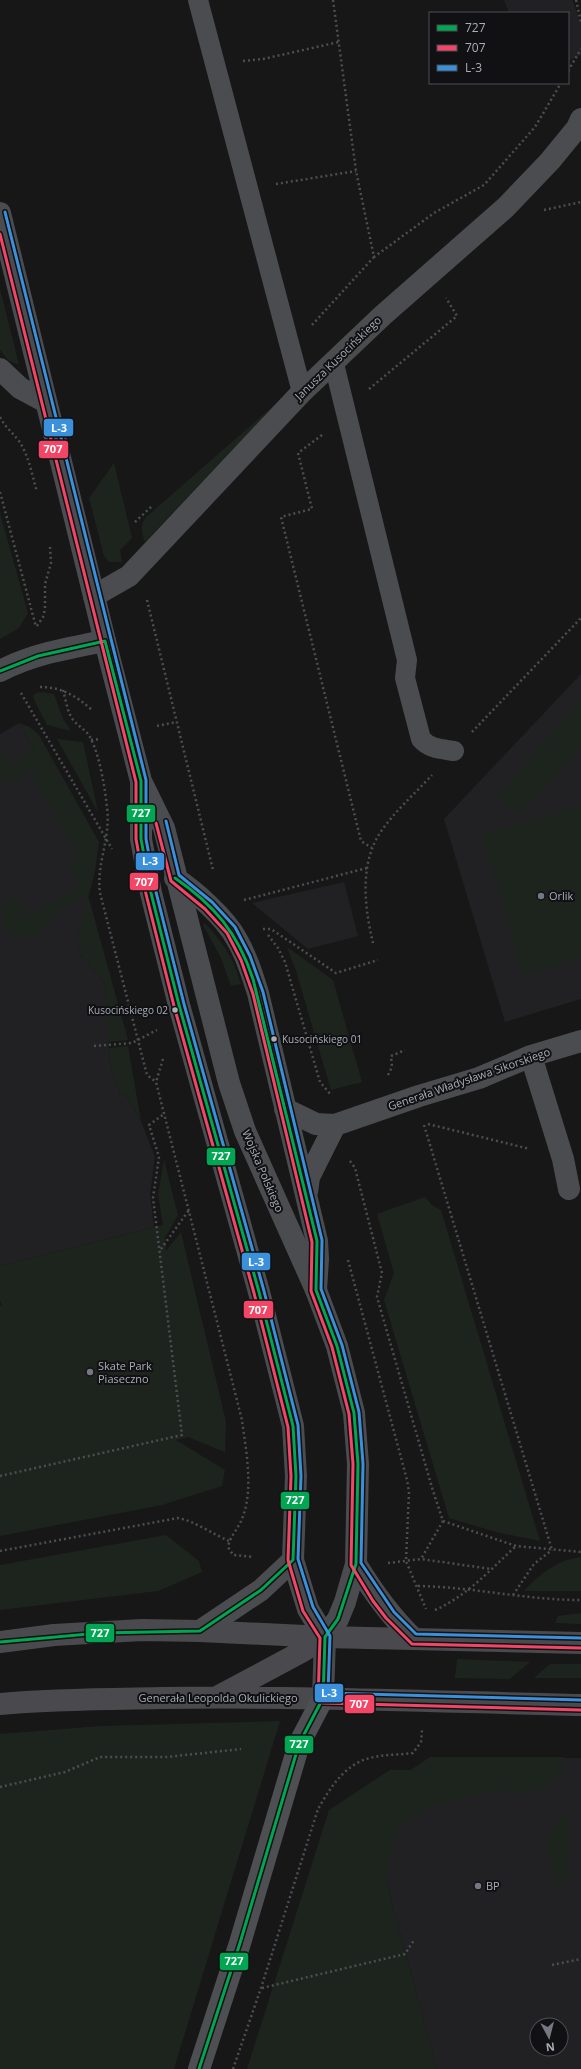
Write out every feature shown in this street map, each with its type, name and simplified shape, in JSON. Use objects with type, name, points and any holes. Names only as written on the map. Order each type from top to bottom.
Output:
[{"type":"main road","points":[[0,1642],[54,1635],[142,1630],[200,1631],[324,1637],[581,1643]]},
{"type":"main road","points":[[216,1697],[292,1657],[324,1637]]},
{"type":"main road","points":[[199,2069],[240,1943],[299,1744],[323,1698],[324,1637]]},
{"type":"main road","name":"Generała Leopolda Okulickiego","points":[[0,1704],[51,1700],[216,1697],[323,1698],[581,1705]]},
{"type":"street","name":"Janusza Kusocińskiego","points":[[94,596],[117,584],[139,566],[302,392],[334,364],[382,316],[506,207],[550,161],[577,128],[581,119]]},
{"type":"street","name":"Wojska Polskiego","points":[[0,213],[105,641],[141,781],[164,828],[234,1097],[245,1131],[316,1290],[337,1346],[354,1414],[358,1464],[356,1564],[345,1602],[338,1619],[324,1637],[308,1609],[293,1560],[296,1476],[293,1426],[263,1306],[179,1005],[150,893],[141,839],[141,781]]},
{"type":"street","points":[[0,369],[20,388],[46,402]]},
{"type":"street","points":[[0,671],[14,664],[43,654],[105,641]]},
{"type":"street","points":[[176,878],[190,888],[212,910],[235,937],[244,955],[258,993],[317,1242],[318,1259],[316,1290]]},
{"type":"street","name":"Generała Władysława Sikorskiego","points":[[335,1125],[419,1096],[479,1078],[531,1056],[581,1042]]},
{"type":"street","points":[[531,1056],[563,1159],[569,1189]]},
{"type":"street","points":[[286,1109],[316,1124],[335,1125],[309,1177],[306,1193]]},
{"type":"street","points":[[200,1631],[261,1590],[293,1560]]},
{"type":"street","points":[[356,1564],[386,1610],[414,1639]]},
{"type":"lane","points":[[198,0],[302,392]]},
{"type":"lane","points":[[334,364],[407,660],[405,678],[421,738],[426,744],[434,748],[454,751]]},
{"type":"path","points":[[333,0],[356,172],[374,257]]},
{"type":"path","points":[[576,0],[581,22]]},
{"type":"path","points":[[214,64],[263,59],[339,42]]},
{"type":"path","points":[[569,69],[581,49]]},
{"type":"path","points":[[290,351],[374,257],[434,213],[484,185],[535,127],[560,84]]},
{"type":"path","points":[[248,192],[283,183],[356,172]]},
{"type":"path","points":[[0,417],[5,427],[19,441],[27,456],[39,499]]},
{"type":"path","points":[[0,492],[36,627]]},
{"type":"path","points":[[30,630],[36,627],[43,617],[45,609],[45,584],[51,563],[50,543]]},
{"type":"path","points":[[147,600],[214,874]]},
{"type":"path","points":[[51,687],[63,690],[68,709],[74,721],[85,730],[92,740],[107,808],[107,840],[99,869],[100,893],[147,1075],[156,1082],[242,1420],[249,1482],[242,1519],[229,1541],[228,1547],[230,1552],[234,1555],[246,1556]]},
{"type":"path","points":[[19,689],[113,851]]},
{"type":"path","points":[[150,727],[176,722]]},
{"type":"path","points":[[239,901],[367,868]]},
{"type":"path","points":[[255,928],[271,929],[336,973],[378,960]]},
{"type":"path","points":[[260,931],[270,936],[285,962],[320,1082],[332,1096]]},
{"type":"path","points":[[94,1046],[132,1044],[161,1028]]},
{"type":"path","points":[[382,1079],[388,1075],[392,1067],[390,1056],[405,1050]]},
{"type":"path","points":[[0,1476],[182,1435],[154,1198],[160,1157],[149,1125],[164,1114]]},
{"type":"path","points":[[552,1550],[423,1121],[515,1144],[563,1159]]},
{"type":"path","points":[[347,1169],[351,1164],[355,1168],[382,1273],[377,1297],[433,1491],[444,1521]]},
{"type":"path","points":[[160,1250],[189,1210]]},
{"type":"path","points":[[347,1258],[407,1480],[409,1492],[406,1561],[412,1577],[418,1586],[427,1614]]},
{"type":"path","points":[[0,1551],[178,1518],[188,1520],[210,1533],[229,1541]]},
{"type":"path","points":[[444,1521],[516,1546],[581,1552]]},
{"type":"path","points":[[421,1559],[444,1521]]},
{"type":"path","points":[[433,1611],[452,1602],[469,1589],[516,1546]]},
{"type":"path","points":[[512,1595],[534,1564],[552,1550]]},
{"type":"path","points":[[406,1561],[421,1559],[491,1569]]},
{"type":"path","points":[[418,1586],[469,1589],[527,1598],[581,1600]]},
{"type":"path","points":[[233,2069],[261,1988],[318,1809],[332,1784],[356,1764],[369,1758],[413,1753],[421,1742],[422,1728]]},
{"type":"path","points":[[0,1787],[65,1772],[100,1757],[167,1757],[241,1749]]},
{"type":"path","points":[[261,1988],[406,1954],[414,1940]]},
{"type":"path","points":[[552,1965],[581,1959]]},
{"type":"shaded area","points":[[504,0],[572,0],[581,22],[581,55],[569,61],[569,12],[509,12]]},
{"type":"shaded area","points":[[0,289],[19,365],[9,361],[0,350]]},
{"type":"shaded area","points":[[281,399],[145,542],[142,524],[145,518]]},
{"type":"shaded area","points":[[114,463],[132,538],[120,550],[122,562],[109,562],[104,556],[89,498]]},
{"type":"shaded area","points":[[0,513],[28,613],[19,628],[0,639]]},
{"type":"shaded area","points":[[581,674],[581,999],[505,1022],[444,819]]},
{"type":"shaded area","points":[[42,692],[54,694],[63,719],[71,731],[47,725],[33,696],[36,693]]},
{"type":"shaded area","points":[[581,701],[581,748],[520,815],[497,795]]},
{"type":"shaded area","points":[[19,723],[34,749],[95,871],[77,942],[79,953],[105,983],[110,1064],[120,1096],[125,1093],[141,1121],[155,1157],[150,1195],[154,1227],[0,1266],[0,734]]},
{"type":"shaded area","points":[[19,723],[30,727],[39,735],[99,842],[95,871],[88,895],[56,913],[42,931],[31,936],[20,936],[4,927],[2,913],[6,901],[14,895],[27,917],[81,886],[69,864],[80,857],[41,793],[30,770],[7,784],[0,772],[0,750],[8,764],[34,749]]},
{"type":"shaded area","points":[[57,739],[83,742],[98,812]]},
{"type":"shaded area","name":"Orlik","points":[[581,806],[581,958],[523,975],[482,834]]},
{"type":"shaded area","points":[[344,882],[358,936],[308,949],[252,903]]},
{"type":"shaded area","points":[[88,895],[128,1040],[108,1042],[105,983],[79,953],[77,942]]},
{"type":"shaded area","points":[[205,923],[227,951],[235,966],[241,984],[231,986],[221,958],[203,925]]},
{"type":"shaded area","points":[[287,947],[333,980],[362,1082],[331,1090],[296,971]]},
{"type":"shaded area","points":[[128,1046],[141,1121],[125,1093],[120,1096],[110,1064],[109,1048]]},
{"type":"shaded area","name":"Skate Park Piaseczno","points":[[164,1160],[178,1215],[165,1238],[166,1251],[181,1232],[226,1422],[225,1452],[188,1437],[176,1440],[225,1470],[222,1486],[162,1505],[0,1536],[0,1306],[2,1306],[0,1300],[0,1266],[163,1225],[158,1194]]},
{"type":"shaded area","points":[[425,1197],[432,1205],[441,1210],[540,1541],[496,1532],[449,1518],[384,1300],[394,1273],[377,1214]]},
{"type":"shaded area","points":[[166,1535],[199,1561],[202,1572],[158,1591],[0,1610],[0,1565]]},
{"type":"shaded area","points":[[581,1557],[581,1591],[524,1591],[536,1579],[550,1569],[564,1561]]},
{"type":"shaded area","points":[[581,1613],[581,1624],[555,1623],[558,1616]]},
{"type":"shaded area","points":[[457,1659],[530,1662],[510,1679],[455,1678]]},
{"type":"shaded area","points":[[550,1664],[581,1664],[581,1678],[534,1678]]},
{"type":"shaded area","points":[[280,1721],[174,2069],[0,2069],[0,1734],[101,1726]]},
{"type":"shaded area","points":[[430,1757],[581,1758],[581,2069],[437,2069],[361,1789],[390,1770],[411,1770]]},
{"type":"shaded area","points":[[430,1757],[563,1757],[563,1770],[558,1778],[538,1790],[520,1794],[496,1790],[424,1809],[397,1833],[389,1857],[387,1885],[437,2069],[247,2069],[329,1810],[390,1770],[411,1770]]},
{"type":"shaded area","points":[[567,1814],[570,1816],[567,1873],[564,1883],[559,1886],[556,1884],[546,1842],[563,1815]]},
{"type":"transit line","name":"L-3","points":[[5,212],[146,780],[146,839],[156,892],[184,1004],[264,1291],[298,1425],[301,1476],[298,1559],[313,1607],[330,1636],[328,1693],[581,1700]]},
{"type":"transit line","name":"707","points":[[0,234],[136,782],[136,839],[146,894],[174,1006],[254,1293],[288,1427],[291,1476],[288,1560],[303,1611],[320,1638],[318,1700],[323,1703],[581,1710]]},
{"type":"transit line","name":"727","points":[[105,641],[141,781],[141,839],[151,893],[179,1005],[259,1292],[293,1426],[296,1476],[293,1560],[261,1590],[200,1631]]},
{"type":"transit line","name":"727","points":[[0,671],[38,656],[105,641]]},
{"type":"transit line","name":"L-3","points":[[166,821],[179,875],[212,902],[235,927],[250,956],[263,992],[322,1240],[321,1289],[342,1345],[359,1412],[363,1464],[361,1563],[394,1612],[416,1634],[581,1638]]},
{"type":"transit line","name":"707","points":[[156,823],[171,881],[205,909],[227,933],[241,960],[253,994],[312,1242],[311,1291],[332,1347],[349,1414],[353,1464],[351,1565],[373,1601],[386,1618],[412,1644],[581,1648]]},
{"type":"transit line","name":"727","points":[[175,878],[202,899],[223,921],[240,948],[253,979],[317,1241],[316,1290],[337,1346],[354,1413],[358,1464],[356,1564],[338,1619],[325,1637]]},
{"type":"transit line","name":"727","points":[[0,1642],[100,1633],[200,1631]]},
{"type":"transit line","name":"727","points":[[199,2069],[240,1943],[299,1744],[323,1698],[325,1637]]},
{"type":"place","name":"Orlik","points":[[541,896]]},
{"type":"place","name":"Kusocińskiego 02","points":[[175,1010]]},
{"type":"place","name":"Kusocińskiego 01","points":[[274,1039]]},
{"type":"place","name":"Skate Park Piaseczno","points":[[90,1372]]},
{"type":"place","name":"BP","points":[[478,1886]]}]
